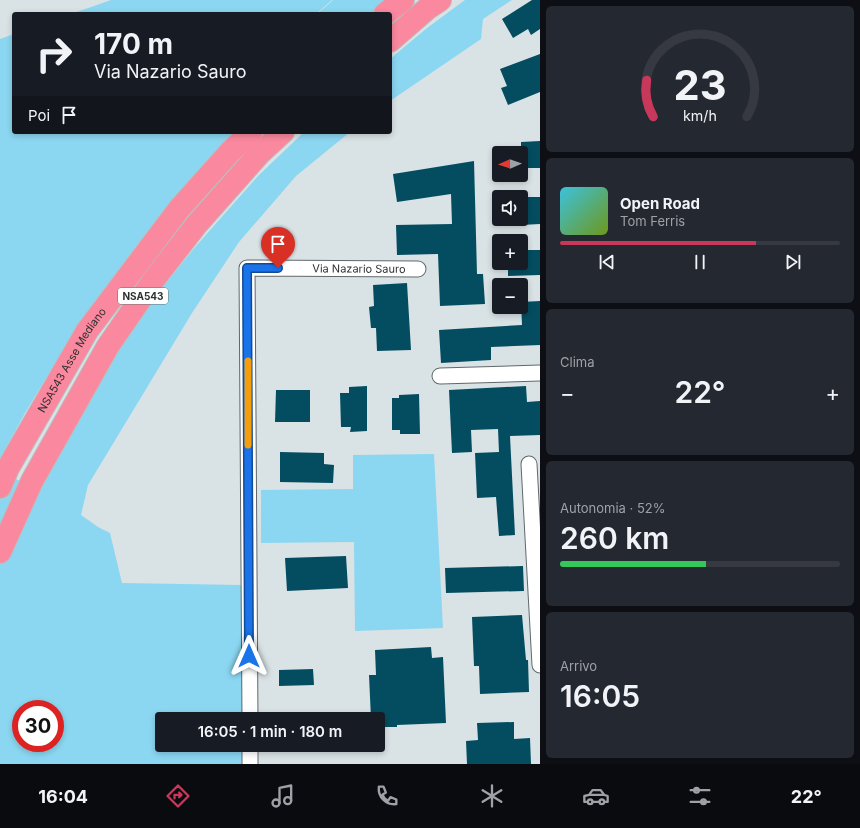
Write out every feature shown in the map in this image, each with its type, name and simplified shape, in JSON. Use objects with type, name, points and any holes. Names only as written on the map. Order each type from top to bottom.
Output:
[{"type":"highway","points":[[388,12],[403,0]]},
{"type":"highway","points":[[392,38],[428,8],[440,0]]},
{"type":"highway","name":"NSA543 Asse Mediano","points":[[4,478],[87,331],[179,208],[230,152],[249,134]]},
{"type":"highway","name":"NSA543 Asse Mediano","points":[[0,552],[32,481],[108,346],[155,278],[197,224],[259,154],[282,134]]},
{"type":"street","name":"Via Nazario Sauro","points":[[250,712],[247,268],[418,269]]},
{"type":"street","points":[[440,376],[540,373]]},
{"type":"street","points":[[529,464],[540,665]]},
{"type":"street","points":[[250,752],[250,764]]},
{"type":"shaded area","points":[[111,0],[332,0],[318,12],[77,12]]},
{"type":"shaded area","points":[[333,0],[389,0],[374,12],[319,12]]},
{"type":"shaded area","points":[[465,0],[512,0],[483,19],[481,39],[392,100],[392,57],[427,28]]},
{"type":"shaded area","points":[[12,35],[12,134],[237,134],[202,168],[147,232],[82,319],[25,413],[0,459],[0,39]]},
{"type":"shaded area","points":[[302,134],[348,134],[296,176],[239,242],[192,313],[88,485],[81,515],[98,527],[110,533],[122,583],[241,585],[243,712],[155,712],[155,752],[243,752],[243,764],[0,764],[0,471],[36,489],[92,390],[152,300],[196,246],[258,176]]},
{"type":"shaded area","points":[[434,454],[443,628],[355,631],[354,542],[261,543],[261,490],[353,489],[353,455]]},
{"type":"building","points":[[532,0],[540,0],[540,29],[531,35],[528,29],[513,38],[502,19]]},
{"type":"building","points":[[540,54],[540,92],[508,105],[501,88],[507,86],[500,69]]},
{"type":"building","points":[[540,141],[540,168],[528,168],[528,146],[521,146],[521,142]]},
{"type":"building","points":[[474,161],[477,274],[483,274],[485,304],[440,306],[438,254],[397,255],[396,225],[452,224],[451,194],[397,202],[393,174]]},
{"type":"building","points":[[528,197],[540,197],[540,224],[528,225]]},
{"type":"building","points":[[528,250],[540,250],[540,275],[508,276],[508,270],[528,270]]},
{"type":"building","points":[[407,283],[411,350],[377,351],[376,328],[371,328],[369,307],[374,306],[373,285]]},
{"type":"building","points":[[540,301],[540,345],[491,347],[491,360],[441,363],[439,330],[522,325],[522,314],[528,314],[528,302]]},
{"type":"building","points":[[367,386],[367,431],[350,432],[351,427],[341,427],[340,393],[349,393],[349,387]]},
{"type":"building","points":[[526,386],[527,402],[540,401],[540,435],[510,436],[515,535],[499,536],[496,497],[477,498],[475,453],[499,452],[498,429],[471,430],[472,452],[452,453],[449,390]]},
{"type":"building","points":[[276,390],[310,390],[310,422],[275,422]]},
{"type":"building","points":[[419,394],[420,434],[400,434],[400,430],[392,430],[392,398],[399,398],[399,395]]},
{"type":"building","points":[[280,452],[324,453],[324,464],[334,465],[333,483],[280,482]]},
{"type":"building","points":[[346,556],[348,588],[287,591],[285,558]]},
{"type":"building","points":[[523,566],[524,591],[446,593],[445,568]]},
{"type":"building","points":[[522,615],[526,660],[528,660],[529,692],[480,694],[479,666],[474,666],[472,617]]},
{"type":"building","points":[[431,647],[432,658],[443,657],[446,723],[397,725],[397,727],[385,727],[385,712],[371,712],[369,675],[376,675],[375,650]]},
{"type":"building","points":[[313,669],[314,685],[279,686],[279,670]]},
{"type":"building","points":[[514,722],[514,739],[530,738],[531,764],[467,764],[466,741],[478,740],[477,723]]},
{"type":"slow traffic","points":[[248,361],[248,445]]},
{"type":"route","points":[[249,656],[247,268],[278,268]]}]
